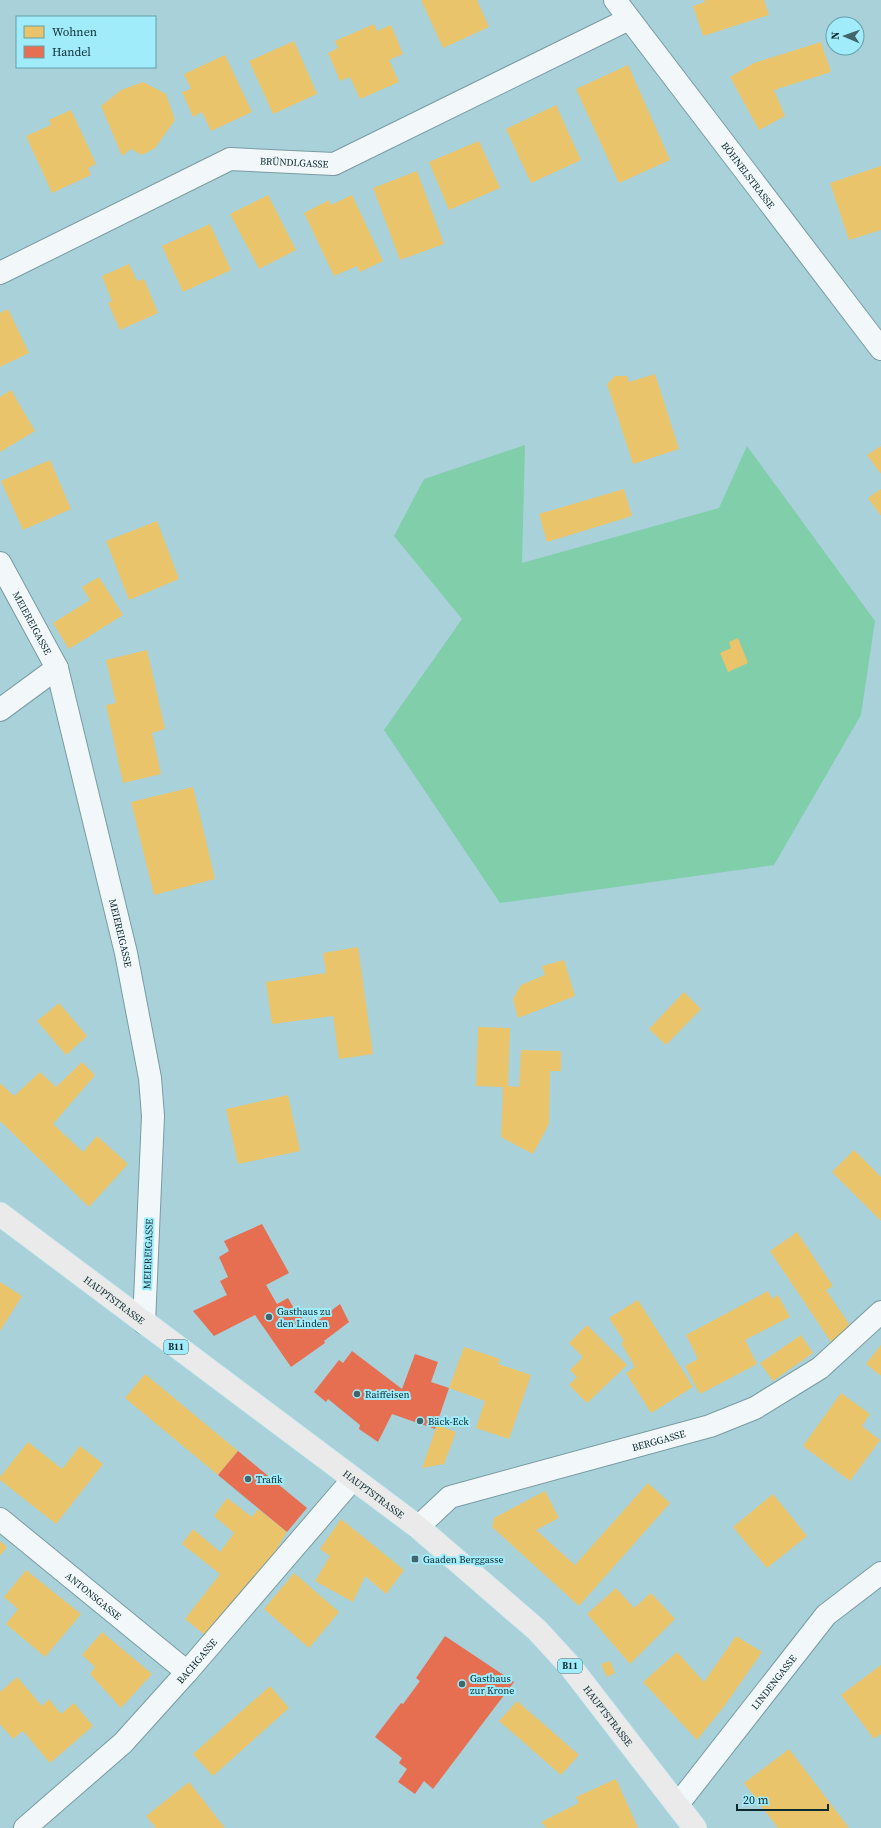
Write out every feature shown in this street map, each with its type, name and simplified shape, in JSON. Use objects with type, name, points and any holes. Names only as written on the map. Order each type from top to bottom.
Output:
[{"type":"main road","name":"HAUPTSTRASSE","points":[[0,1214],[418,1528],[537,1630],[570,1666],[678,1804],[695,1828]]},
{"type":"street","name":"BÖHNELSTRASSE","points":[[615,0],[881,349]]},
{"type":"street","name":"BRÜNDLGASSE","points":[[0,273],[230,159],[334,164],[629,19]]},
{"type":"street","name":"MEIEREIGASSE","points":[[0,563],[57,668],[126,953],[150,1078],[153,1116],[148,1265],[144,1323]]},
{"type":"street","points":[[0,710],[57,668]]},
{"type":"street","name":"BERGGASSE","points":[[418,1528],[450,1497],[710,1426],[755,1408],[820,1368],[881,1312]]},
{"type":"street","name":"BACHGASSE","points":[[26,1828],[123,1743],[187,1672],[353,1479]]},
{"type":"street","name":"ANTONSGASSE","points":[[0,1519],[187,1672]]},
{"type":"street","name":"LINDENGASSE","points":[[678,1804],[826,1615],[881,1573]]},
{"type":"green space","points":[[525,445],[522,563],[719,508],[747,446],[875,621],[861,715],[774,865],[500,903],[384,730],[462,619],[394,536],[424,479]]},
{"type":"building: Wohnen","points":[[421,0],[477,0],[489,27],[443,48]]},
{"type":"building: Wohnen","points":[[704,0],[764,0],[769,15],[703,36],[693,6],[705,2]]},
{"type":"building: Wohnen","points":[[374,24],[377,31],[391,25],[403,54],[389,60],[399,82],[360,99],[350,77],[340,81],[328,53],[338,48],[335,41]]},
{"type":"building: Wohnen","points":[[294,41],[317,94],[273,114],[249,61]]},
{"type":"building: Wohnen","points":[[821,42],[831,72],[774,90],[785,116],[759,130],[730,77],[754,63]]},
{"type":"building: Wohnen","points":[[225,55],[252,112],[211,131],[202,112],[193,117],[182,92],[191,89],[184,74]]},
{"type":"building: Wohnen","points":[[628,65],[670,160],[619,183],[576,89]]},
{"type":"building: Wohnen","points":[[143,82],[166,94],[175,120],[155,148],[142,155],[131,149],[122,156],[101,106],[121,90]]},
{"type":"building: Wohnen","points":[[556,105],[581,160],[531,183],[506,129]]},
{"type":"building: Wohnen","points":[[71,110],[96,164],[88,168],[91,175],[52,193],[26,136],[51,125],[49,120]]},
{"type":"building: Wohnen","points":[[479,141],[500,188],[449,210],[429,162]]},
{"type":"building: Wohnen","points":[[881,166],[881,230],[849,240],[830,183]]},
{"type":"building: Wohnen","points":[[417,171],[444,244],[400,260],[373,188]]},
{"type":"building: Wohnen","points":[[268,195],[296,250],[259,269],[230,214]]},
{"type":"building: Wohnen","points":[[352,195],[383,261],[360,272],[357,266],[334,276],[304,213],[329,200],[331,205]]},
{"type":"building: Wohnen","points":[[210,224],[231,270],[183,292],[162,246]]},
{"type":"building: Wohnen","points":[[129,264],[137,281],[144,279],[158,313],[120,330],[108,303],[112,301],[102,276]]},
{"type":"building: Wohnen","points":[[8,309],[29,353],[0,367],[0,313]]},
{"type":"building: Wohnen","points":[[655,374],[679,449],[633,464],[607,384],[615,376],[627,376],[629,382]]},
{"type":"building: Wohnen","points":[[11,390],[35,431],[0,452],[0,397]]},
{"type":"building: Wohnen","points":[[881,446],[881,474],[867,455]]},
{"type":"building: Wohnen","points":[[50,460],[71,509],[23,530],[1,481]]},
{"type":"building: Wohnen","points":[[624,489],[632,516],[547,542],[539,514]]},
{"type":"building: Wohnen","points":[[881,489],[881,516],[868,498]]},
{"type":"building: Wohnen","points":[[157,521],[179,579],[129,600],[106,541]]},
{"type":"building: Wohnen","points":[[99,577],[123,615],[69,649],[53,623],[90,600],[82,587]]},
{"type":"building: Wohnen","points":[[738,638],[748,663],[728,672],[720,653],[731,648],[729,642]]},
{"type":"building: Wohnen","points":[[147,650],[165,729],[152,733],[161,774],[123,783],[106,705],[116,703],[106,660]]},
{"type":"building: Wohnen","points":[[193,787],[215,879],[154,895],[131,802]]},
{"type":"building: Wohnen","points":[[358,947],[373,1054],[339,1059],[333,1016],[272,1024],[266,982],[326,973],[323,953]]},
{"type":"building: Wohnen","points":[[564,960],[575,996],[518,1018],[513,999],[521,985],[545,975],[542,966]]},
{"type":"building: Wohnen","points":[[684,992],[701,1009],[666,1045],[649,1029]]},
{"type":"building: Wohnen","points":[[59,1003],[87,1036],[66,1055],[37,1021]]},
{"type":"building: Wohnen","points":[[478,1027],[510,1028],[508,1086],[519,1087],[521,1050],[561,1051],[561,1071],[550,1071],[549,1124],[533,1154],[501,1137],[503,1087],[476,1086]]},
{"type":"building: Wohnen","points":[[82,1062],[95,1075],[53,1124],[83,1152],[97,1136],[128,1164],[89,1207],[0,1121],[0,1083],[14,1096],[40,1072],[56,1087]]},
{"type":"building: Wohnen","points":[[288,1095],[300,1151],[238,1164],[226,1109]]},
{"type":"building: Wohnen","points":[[854,1150],[881,1177],[881,1221],[832,1172]]},
{"type":"building: Wohnen","points":[[797,1232],[833,1286],[826,1290],[851,1327],[831,1342],[770,1251]]},
{"type":"building: Wohnen","points":[[0,1282],[22,1296],[0,1331]]},
{"type":"building: Wohnen","points":[[768,1291],[772,1299],[778,1295],[790,1317],[745,1340],[757,1364],[700,1394],[685,1366],[698,1359],[686,1335]]},
{"type":"building: Wohnen","points":[[638,1300],[693,1387],[651,1413],[626,1373],[635,1367],[621,1343],[624,1341],[609,1318]]},
{"type":"building: Wohnen","points":[[587,1325],[627,1365],[587,1403],[569,1385],[577,1377],[570,1370],[583,1357],[569,1343]]},
{"type":"building: Wohnen","points":[[801,1335],[813,1353],[773,1381],[760,1363]]},
{"type":"building: Wohnen","points":[[881,1345],[881,1376],[866,1364]]},
{"type":"building: Wohnen","points":[[464,1347],[500,1359],[498,1364],[531,1375],[509,1439],[476,1428],[485,1401],[449,1388]]},
{"type":"building: Wohnen","points":[[145,1374],[238,1451],[218,1475],[125,1398]]},
{"type":"building: Wohnen","points":[[841,1393],[870,1414],[862,1426],[880,1440],[850,1481],[803,1446]]},
{"type":"building: Wohnen","points":[[437,1425],[456,1432],[444,1464],[422,1468]]},
{"type":"building: Wohnen","points":[[28,1442],[62,1469],[80,1446],[103,1464],[56,1524],[0,1480],[0,1477]]},
{"type":"building: Wohnen","points":[[648,1483],[670,1503],[579,1606],[492,1527],[494,1518],[545,1491],[559,1518],[536,1530],[575,1565]]},
{"type":"building: Wohnen","points":[[773,1494],[807,1536],[767,1568],[733,1527]]},
{"type":"building: Wohnen","points":[[227,1498],[252,1517],[258,1509],[287,1532],[269,1561],[205,1635],[185,1619],[220,1574],[182,1544],[193,1529],[220,1552],[234,1533],[214,1516]]},
{"type":"building: Wohnen","points":[[341,1519],[404,1570],[386,1594],[365,1576],[353,1602],[315,1581],[330,1556],[320,1549]]},
{"type":"building: Wohnen","points":[[0,1541],[7,1547],[0,1556]]},
{"type":"building: Wohnen","points":[[26,1570],[81,1614],[45,1657],[6,1624],[18,1609],[4,1597]]},
{"type":"building: Wohnen","points":[[294,1573],[339,1612],[309,1648],[264,1609]]},
{"type":"building: Wohnen","points":[[616,1588],[634,1608],[651,1593],[675,1619],[630,1664],[587,1614]]},
{"type":"building: Wohnen","points":[[102,1632],[152,1674],[121,1708],[90,1674],[95,1667],[82,1655]]},
{"type":"building: Wohnen","points":[[736,1636],[762,1652],[725,1705],[697,1740],[643,1682],[677,1652],[704,1682]]},
{"type":"building: Wohnen","points":[[610,1661],[615,1673],[607,1677],[601,1664]]},
{"type":"building: Wohnen","points":[[881,1665],[881,1734],[874,1739],[841,1695]]},
{"type":"building: Wohnen","points":[[17,1677],[42,1706],[49,1699],[61,1714],[74,1703],[93,1726],[50,1763],[23,1731],[13,1739],[0,1724],[0,1692]]},
{"type":"building: Wohnen","points":[[270,1686],[289,1708],[213,1776],[193,1754]]},
{"type":"building: Wohnen","points":[[517,1701],[579,1755],[561,1775],[499,1721]]},
{"type":"building: Wohnen","points":[[789,1749],[849,1828],[778,1828],[768,1815],[744,1783]]},
{"type":"building: Wohnen","points":[[616,1779],[638,1828],[547,1828],[541,1822],[579,1803],[576,1797]]},
{"type":"building: Wohnen","points":[[189,1782],[225,1828],[156,1828],[146,1816]]},
{"type":"building: Handel","points":[[262,1224],[289,1273],[266,1285],[277,1304],[288,1298],[308,1328],[340,1304],[349,1322],[324,1341],[325,1343],[291,1367],[255,1315],[214,1336],[193,1311],[227,1295],[220,1281],[228,1277],[219,1257],[229,1251],[224,1241]]},
{"type":"building: Handel","points":[[352,1351],[402,1389],[415,1354],[438,1362],[431,1382],[449,1388],[435,1429],[392,1414],[378,1442],[359,1429],[360,1425],[328,1399],[326,1402],[314,1392],[339,1360],[343,1363]]},
{"type":"building: Handel","points":[[238,1451],[307,1508],[287,1532],[218,1475]]},
{"type":"building: Handel","points":[[445,1636],[514,1682],[433,1789],[424,1781],[415,1794],[398,1782],[407,1769],[399,1763],[402,1758],[375,1737],[420,1681],[416,1678]]},
{"type":"place","name":"Gasthaus zu den Linden","points":[[269,1317]]},
{"type":"place","name":"Raiffeisen","points":[[357,1394]]},
{"type":"place","name":"Bäck-Eck","points":[[420,1421]]},
{"type":"place","name":"Trafik","points":[[248,1479]]},
{"type":"place","name":"Gaaden Berggasse","points":[[415,1559]]},
{"type":"place","name":"Gasthaus zur Krone","points":[[462,1684]]}]
